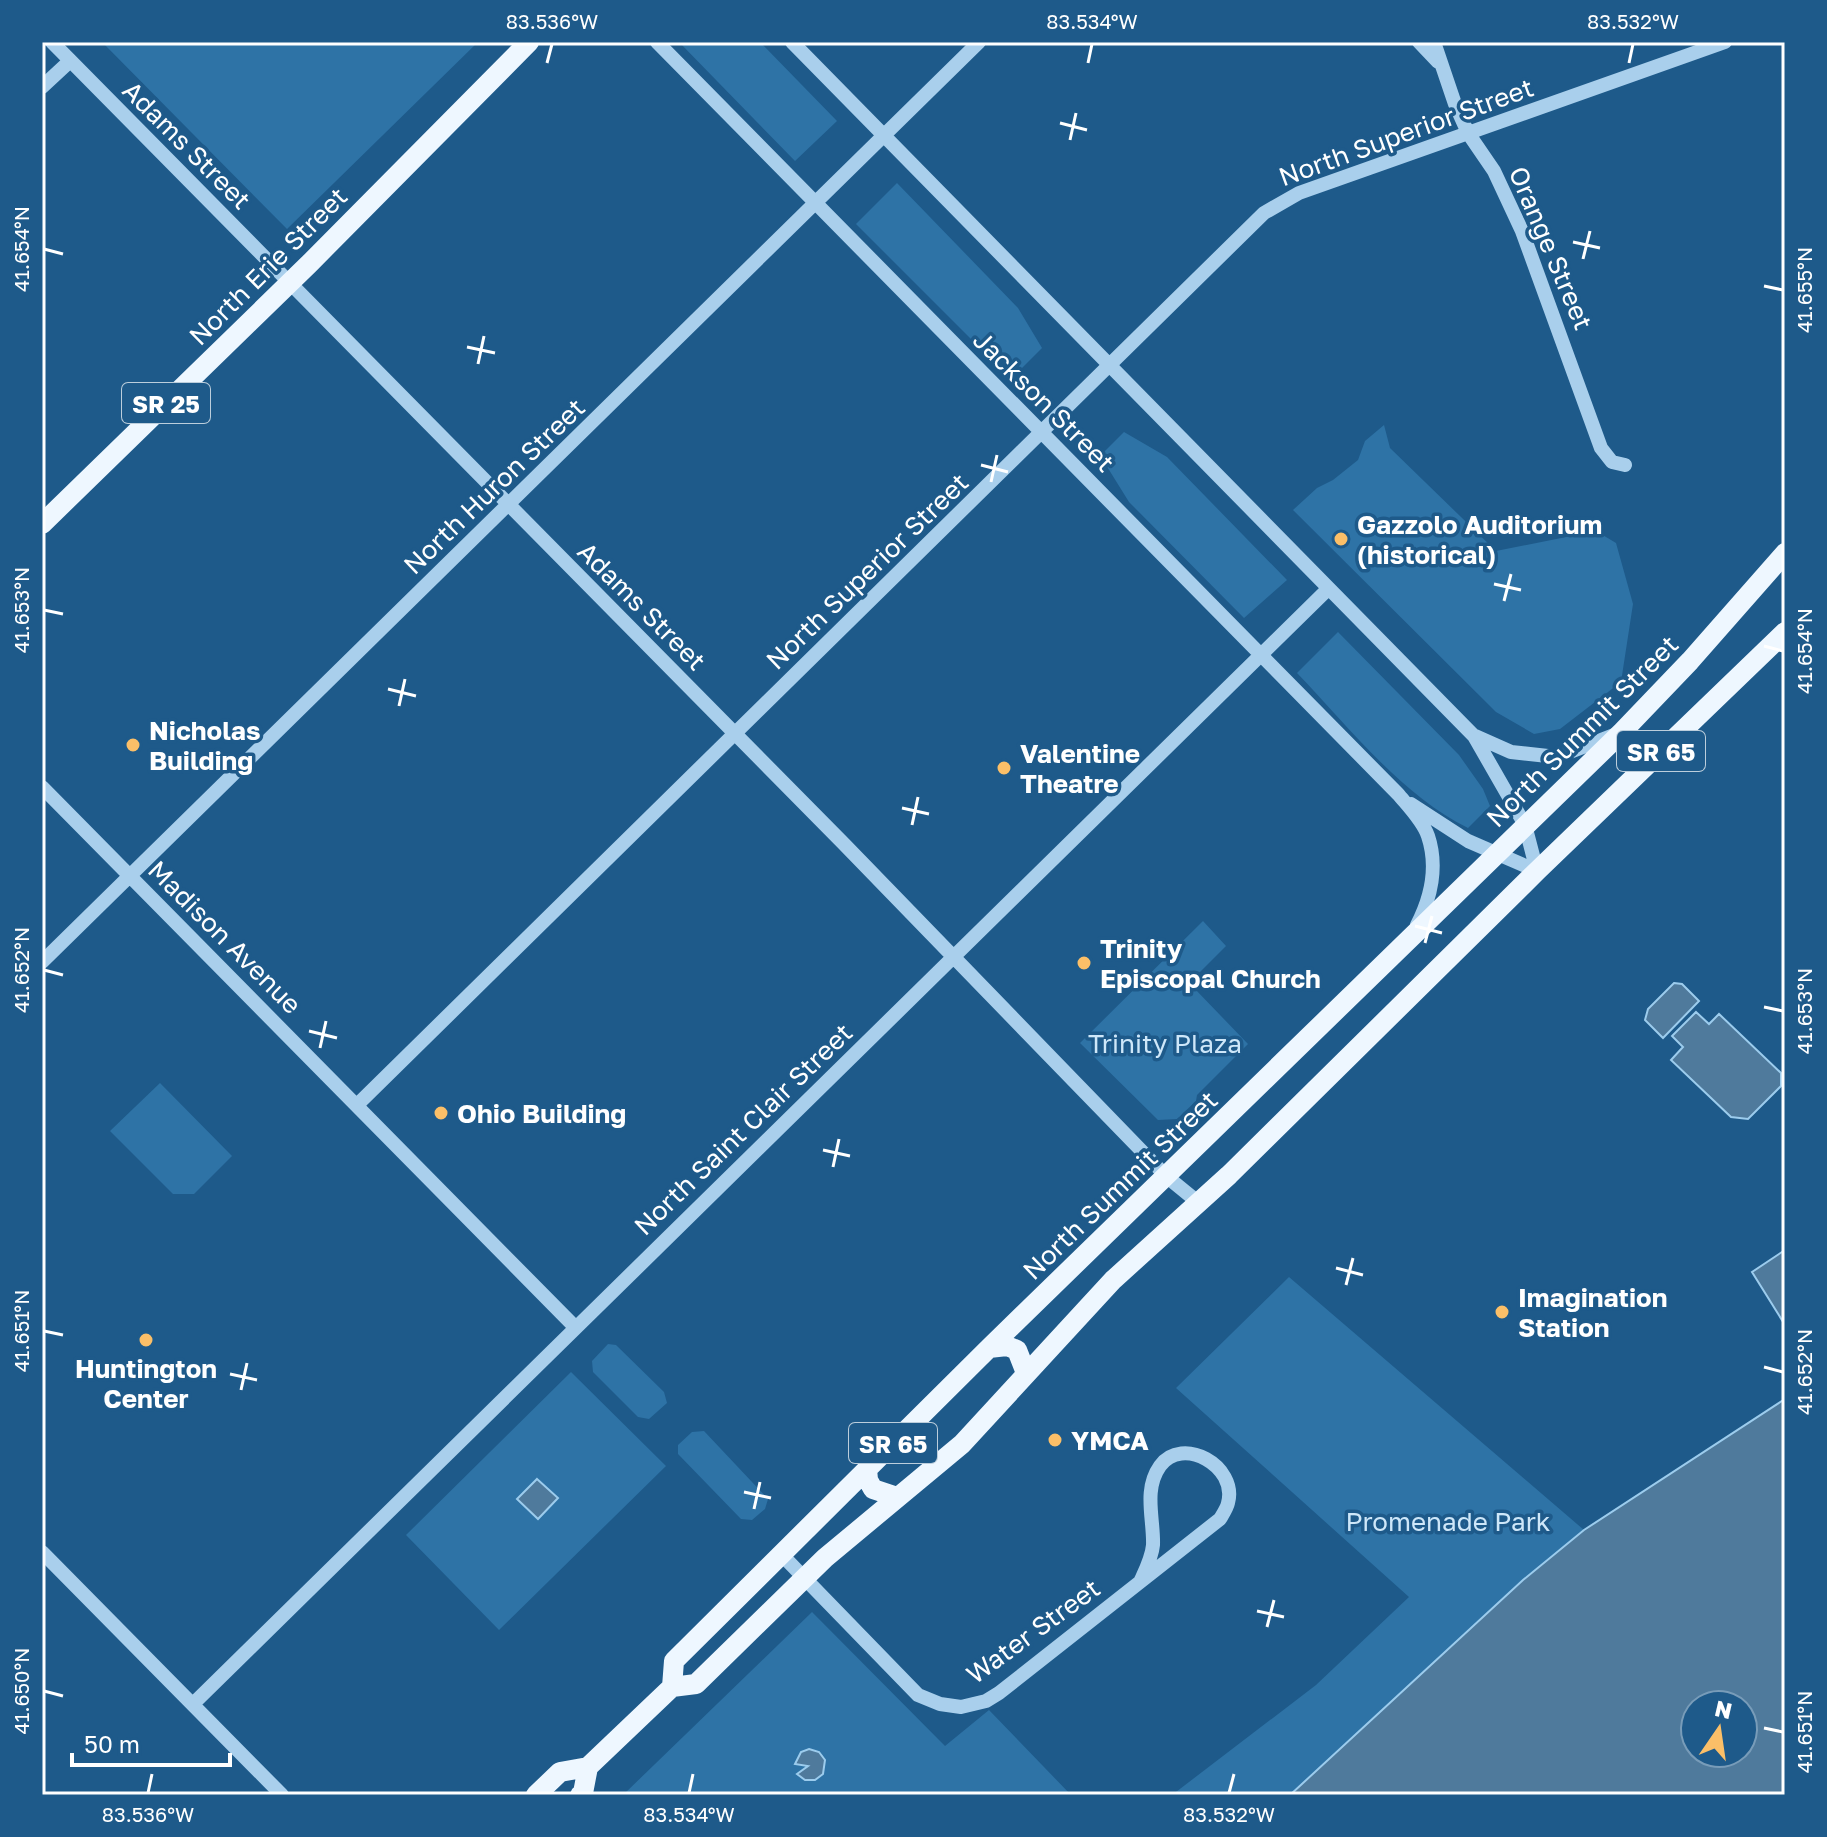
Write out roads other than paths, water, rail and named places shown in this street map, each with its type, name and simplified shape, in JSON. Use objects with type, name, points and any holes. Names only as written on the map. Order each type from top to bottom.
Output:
[{"type":"main road","name":"North Erie Street","points":[[42,524],[529,42]]},
{"type":"main road","name":"North Summit Street","points":[[672,1687],[674,1661],[989,1348],[1622,732],[1690,661],[1785,553]]},
{"type":"main road","name":"North Summit Street","points":[[536,1795],[560,1772],[588,1767],[672,1687],[696,1684],[804,1579],[962,1444],[1113,1280],[1199,1203],[1785,632]]},
{"type":"main road","points":[[989,1348],[1007,1346],[1017,1350],[1026,1373]]},
{"type":"main road","points":[[867,1469],[873,1489],[897,1497]]},
{"type":"main road","points":[[580,1795],[588,1767]]},
{"type":"street","name":"Adams Street","points":[[52,42],[736,734],[1166,1176],[1199,1203]]},
{"type":"street","name":"Jackson Street","points":[[657,42],[1398,794],[1428,836],[1431,860],[1428,904],[1411,937]]},
{"type":"street","points":[[792,42],[1474,736],[1525,825],[1537,871]]},
{"type":"street","name":"North Huron Street","points":[[42,962],[979,42]]},
{"type":"street","points":[[1419,42],[1442,66]]},
{"type":"street","name":"Orange Street","points":[[1434,42],[1468,133],[1487,158],[1522,231],[1601,448],[1612,462],[1625,465]]},
{"type":"street","name":"North Superior Street","points":[[357,1105],[1110,367],[1251,224],[1272,207],[1299,193],[1725,42]]},
{"type":"street","points":[[42,87],[70,61]]},
{"type":"street","name":"North Saint Clair Street","points":[[193,1704],[1328,589]]},
{"type":"street","points":[[1474,736],[1511,752],[1557,757],[1622,732]]},
{"type":"street","name":"Madison Avenue","points":[[42,787],[575,1327]]},
{"type":"street","name":"Jackson Street","points":[[1398,794],[1468,841],[1537,871]]},
{"type":"street","name":"Water Street","points":[[804,1579],[918,1695],[949,1706],[972,1705],[999,1693],[1220,1519],[1229,1502],[1229,1487],[1224,1473],[1210,1461],[1193,1454],[1177,1453],[1157,1469],[1149,1499],[1152,1550],[1141,1580]]},
{"type":"street","points":[[42,1552],[282,1795]]},
{"type":"street","points":[[783,1556],[804,1579]]},
{"type":"place","name":"Gazzolo Auditorium (historical)","points":[[1341,539]]},
{"type":"place","name":"Nicholas Building","points":[[133,745]]},
{"type":"place","name":"Valentine Theatre","points":[[1004,768]]},
{"type":"place","name":"Trinity Episcopal Church","points":[[1084,963]]},
{"type":"place","name":"Ohio Building","points":[[441,1113]]},
{"type":"place","name":"Imagination Station","points":[[1502,1312]]},
{"type":"place","name":"Huntington Center","points":[[146,1340]]},
{"type":"place","name":"YMCA","points":[[1055,1440]]},
{"type":"park label","name":"Trinity Plaza","points":[[1165,1043]]},
{"type":"park label","name":"Promenade Park","points":[[1448,1521]]}]
